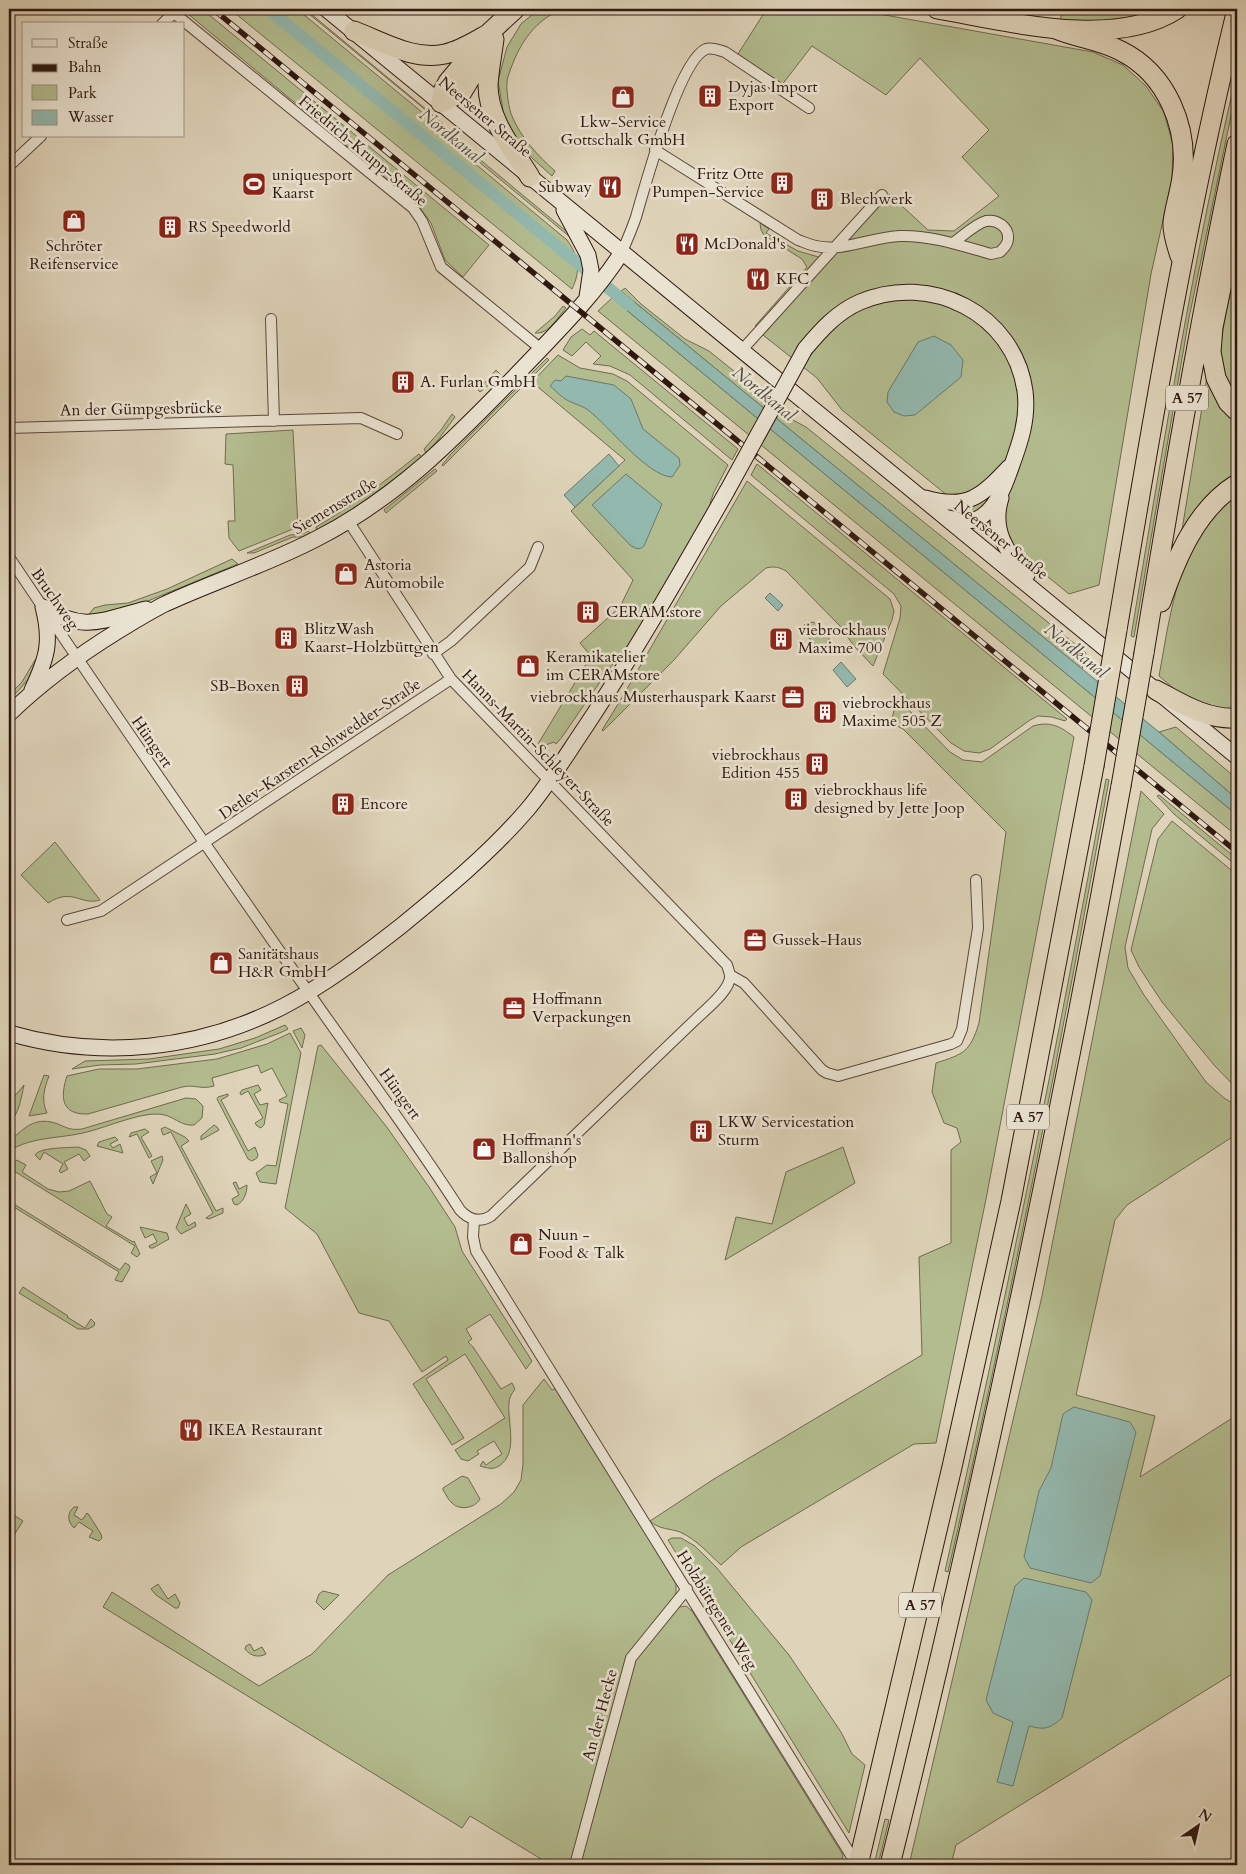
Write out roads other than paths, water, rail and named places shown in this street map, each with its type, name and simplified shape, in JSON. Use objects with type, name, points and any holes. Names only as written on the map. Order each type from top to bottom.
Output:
[{"type":"highway","points":[[937,9],[1056,29],[1100,30],[1126,28],[1148,23],[1177,9]]},
{"type":"highway","name":"A 57","points":[[858,1865],[952,1467],[1011,1201],[1094,766],[1181,263],[1218,86],[1237,9]]},
{"type":"highway","points":[[441,103],[443,92],[448,82],[513,11]]},
{"type":"highway","points":[[1056,29],[1122,51],[1140,64],[1155,79],[1170,100],[1179,122],[1184,149],[1182,177],[1173,224],[1181,263]]},
{"type":"highway","points":[[354,31],[402,51],[432,56],[458,50],[491,36]]},
{"type":"highway","points":[[491,36],[490,101],[500,128],[530,177]]},
{"type":"highway","name":"A 57","points":[[890,1865],[945,1639],[1040,1206],[1121,786],[1210,271],[1237,144]]},
{"type":"highway","points":[[1237,211],[1213,327],[1211,352],[1216,378],[1228,402],[1237,411]]},
{"type":"highway","points":[[1144,653],[1182,548],[1216,500],[1237,484]]},
{"type":"highway","points":[[1156,690],[1198,712],[1218,718],[1237,718]]},
{"type":"street","name":"Neersener Straße","points":[[326,9],[1237,757]]},
{"type":"street","points":[[163,22],[171,11]]},
{"type":"street","name":"Friedrich-Krupp-Straße","points":[[171,11],[185,22]]},
{"type":"street","name":"Friedrich-Krupp-Straße","points":[[185,22],[413,208],[422,221],[441,267],[541,349]]},
{"type":"street","points":[[622,252],[636,218],[655,150],[683,80],[694,61],[707,49],[716,48],[724,52],[809,108]]},
{"type":"street","points":[[9,166],[38,138]]},
{"type":"street","points":[[655,150],[798,240],[817,246],[834,247],[876,238],[901,236],[953,243],[991,254],[1000,252],[1006,245],[1007,231],[995,221],[987,221],[953,243]]},
{"type":"street","points":[[742,350],[882,195]]},
{"type":"street","points":[[558,200],[588,255],[592,270],[587,298]]},
{"type":"street","name":"Siemensstraße","points":[[9,714],[29,695],[77,657],[164,605],[303,546],[348,522],[397,489],[431,461],[541,349],[610,271],[622,252]]},
{"type":"street","points":[[610,271],[630,270],[653,278]]},
{"type":"street","points":[[9,1033],[53,1043],[84,1047],[143,1047],[206,1037],[234,1028],[284,1006],[308,992],[369,951],[456,880],[527,809],[549,781],[662,606],[805,349],[820,331],[838,315],[859,302],[884,294],[908,292],[931,294],[954,301],[975,312],[992,326],[1006,344],[1017,364],[1025,391],[1026,417],[1021,442],[997,510],[997,528],[1004,544],[1023,572],[1049,601]]},
{"type":"street","points":[[271,319],[274,421]]},
{"type":"street","name":"An der Gümpgesbrücke","points":[[9,428],[361,418],[397,434]]},
{"type":"street","points":[[921,496],[940,502],[956,503],[971,499],[984,491],[1013,462]]},
{"type":"street","points":[[947,518],[968,521],[979,518],[990,509],[1002,493]]},
{"type":"street","name":"Hanns-Martin-Schleyer-Straße","points":[[348,522],[451,679],[726,965],[730,975],[744,983],[822,1070],[838,1076],[957,1041],[962,1029],[978,928],[976,880]]},
{"type":"street","points":[[434,654],[451,641],[530,568],[538,547]]},
{"type":"street","name":"Bruchweg","points":[[9,557],[77,657]]},
{"type":"street","points":[[43,607],[57,616],[83,623],[99,622],[164,605]]},
{"type":"street","points":[[29,695],[46,657],[48,627],[43,607]]},
{"type":"street","name":"Hüngert","points":[[77,657],[122,726],[308,992],[412,1136],[460,1210],[474,1220]]},
{"type":"street","name":"Detlev-Karsten-Rohwedder-Straße","points":[[204,843],[451,679]]},
{"type":"street","points":[[67,920],[101,911],[204,843]]},
{"type":"street","points":[[474,1220],[483,1220],[491,1216],[718,997],[730,983],[730,975]]},
{"type":"street","name":"Holzbüttgener Weg","points":[[474,1220],[473,1237],[476,1251],[858,1865]]},
{"type":"street","name":"An der Hecke","points":[[575,1865],[631,1658],[686,1589]]},
{"type":"water","points":[[621,291],[1159,732],[1237,799],[1237,815],[612,298]]},
{"type":"water","points":[[934,336],[951,345],[963,360],[961,377],[915,415],[904,416],[894,412],[887,402],[888,392],[918,342]]},
{"type":"water","points":[[566,376],[614,385],[631,399],[643,429],[679,458],[680,465],[672,477],[662,474],[640,460],[597,417],[584,407],[565,399],[550,386],[555,380],[561,381]]},
{"type":"water","points":[[609,454],[619,466],[575,507],[564,495]]},
{"type":"water","points":[[626,474],[662,504],[644,546],[639,549],[630,545],[592,505]]},
{"type":"water","points":[[770,593],[783,605],[778,611],[765,598]]},
{"type":"water","points":[[841,662],[856,679],[847,687],[833,670]]},
{"type":"water","points":[[1074,1407],[1130,1422],[1136,1432],[1100,1576],[1091,1583],[1030,1568],[1024,1557],[1039,1491],[1051,1468],[1063,1414]]},
{"type":"water","points":[[1024,1578],[1086,1592],[1092,1600],[1062,1718],[1047,1728],[1029,1726],[1013,1786],[997,1782],[1013,1722],[993,1713],[986,1700],[1015,1586]]},
{"type":"waterway","name":"Nordkanal","points":[[268,9],[629,305]]},
{"type":"railway","points":[[213,9],[1237,852]]},
{"type":"place","name":"Dyjas Import Export","points":[[710,96]]},
{"type":"place","name":"Lkw-Service Gottschalk GmbH","points":[[623,97]]},
{"type":"place","name":"Fritz Otte Pumpen-Service","points":[[782,183]]},
{"type":"place","name":"uniquesport Kaarst","points":[[254,184]]},
{"type":"place","name":"Subway","points":[[610,187]]},
{"type":"place","name":"Blechwerk","points":[[822,199]]},
{"type":"place","name":"Schröter Reifenservice","points":[[74,221]]},
{"type":"place","name":"RS Speedworld","points":[[170,227]]},
{"type":"place","name":"McDonald's","points":[[687,244]]},
{"type":"place","name":"KFC","points":[[758,279]]},
{"type":"place","name":"A. Furlan GmbH","points":[[403,382]]},
{"type":"place","name":"Astoria Automobile","points":[[346,574]]},
{"type":"place","name":"CERAM.store","points":[[588,612]]},
{"type":"place","name":"BlitzWash Kaarst-Holzbüttgen","points":[[286,638]]},
{"type":"place","name":"viebrockhaus Maxime 700","points":[[781,639]]},
{"type":"place","name":"Keramikatelier im CERAMstore","points":[[528,666]]},
{"type":"place","name":"SB-Boxen","points":[[297,686]]},
{"type":"place","name":"viebrockhaus Musterhauspark Kaarst","points":[[793,697]]},
{"type":"place","name":"viebrockhaus Maxime 505 Z","points":[[825,712]]},
{"type":"place","name":"viebrockhaus Edition 455","points":[[817,764]]},
{"type":"place","name":"viebrockhaus life designed by Jette Joop","points":[[796,799]]},
{"type":"place","name":"Encore","points":[[343,804]]},
{"type":"place","name":"Gussek-Haus","points":[[755,940]]},
{"type":"place","name":"Sanitätshaus H&R GmbH","points":[[221,963]]},
{"type":"place","name":"Hoffmann Verpackungen","points":[[514,1008]]},
{"type":"place","name":"LKW Servicestation Sturm","points":[[701,1131]]},
{"type":"place","name":"Hoffmann's Ballonshop","points":[[484,1149]]},
{"type":"place","name":"Nuun - Food & Talk","points":[[521,1244]]},
{"type":"place","name":"IKEA Restaurant","points":[[191,1430]]}]
